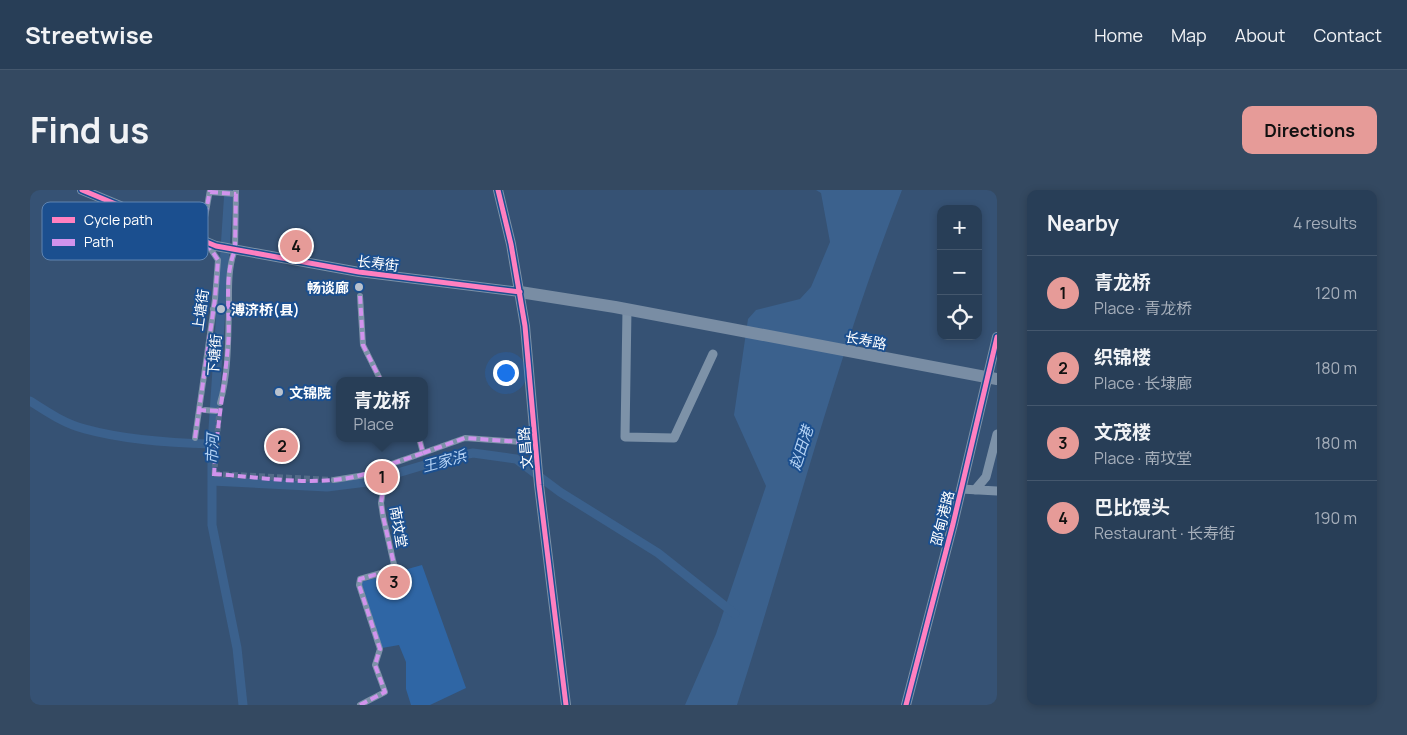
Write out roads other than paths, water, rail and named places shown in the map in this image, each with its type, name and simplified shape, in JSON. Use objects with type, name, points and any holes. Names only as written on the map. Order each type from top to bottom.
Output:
[{"type":"main road","name":"长寿街","points":[[520,292],[740,330]]},
{"type":"main road","name":"长寿路","points":[[740,330],[992,378]]},
{"type":"street","points":[[82,190],[111,202]]},
{"type":"street","name":"文昌路","points":[[498,190],[520,292],[525,326],[539,485],[566,705]]},
{"type":"street","points":[[210,191],[234,193]]},
{"type":"street","name":"下塘街","points":[[220,404],[228,344],[227,309],[232,257],[235,250],[234,193]]},
{"type":"street","name":"上塘街","points":[[195,438],[215,309],[218,260],[208,238]]},
{"type":"street","points":[[208,243],[235,250]]},
{"type":"street","name":"长寿街","points":[[235,250],[359,272],[520,292]]},
{"type":"street","points":[[360,296],[363,345],[379,377]]},
{"type":"street","points":[[215,309],[227,309]]},
{"type":"street","points":[[627,309],[625,437],[674,438],[713,354]]},
{"type":"street","name":"邵甸港路","points":[[906,705],[961,489],[992,378],[997,337]]},
{"type":"street","points":[[205,410],[216,411]]},
{"type":"street","points":[[975,490],[986,477],[997,434]]},
{"type":"street","points":[[334,480],[365,476],[465,438],[536,443]]},
{"type":"street","points":[[420,442],[423,453]]},
{"type":"street","name":"南坟堂","points":[[360,705],[385,692],[375,665],[380,649],[359,585],[360,579],[395,569],[388,546],[381,503],[384,484],[380,470]]},
{"type":"street","points":[[961,489],[997,491]]},
{"type":"water","name":"赵田港","points":[[816,190],[902,190],[878,253],[835,381],[737,705],[685,705],[716,634],[766,486],[734,415],[748,319],[756,310],[800,299],[811,287],[830,242],[821,193]]},
{"type":"waterway","name":"市河","points":[[229,190],[212,444],[212,525],[237,648],[243,705]]},
{"type":"waterway","points":[[30,401],[70,424],[100,433],[148,440],[212,444]]},
{"type":"waterway","name":"王家浜","points":[[212,481],[327,487],[367,482],[448,458],[473,453],[516,459],[560,492],[658,553],[735,614]]},
{"type":"tunnel","points":[[214,476],[220,403]]},
{"type":"tunnel","points":[[214,474],[334,480]]},
{"type":"place","name":"巴比馒头","points":[[296,246]]},
{"type":"place","name":"畅谈廊","points":[[359,287]]},
{"type":"place","name":"溥济桥(县)","points":[[221,309]]},
{"type":"place","name":"文锦院","points":[[279,392]]},
{"type":"place","name":"织锦楼","points":[[282,446]]},
{"type":"place","name":"青龙桥","points":[[382,477]]},
{"type":"place","name":"文茂楼","points":[[394,582]]}]
